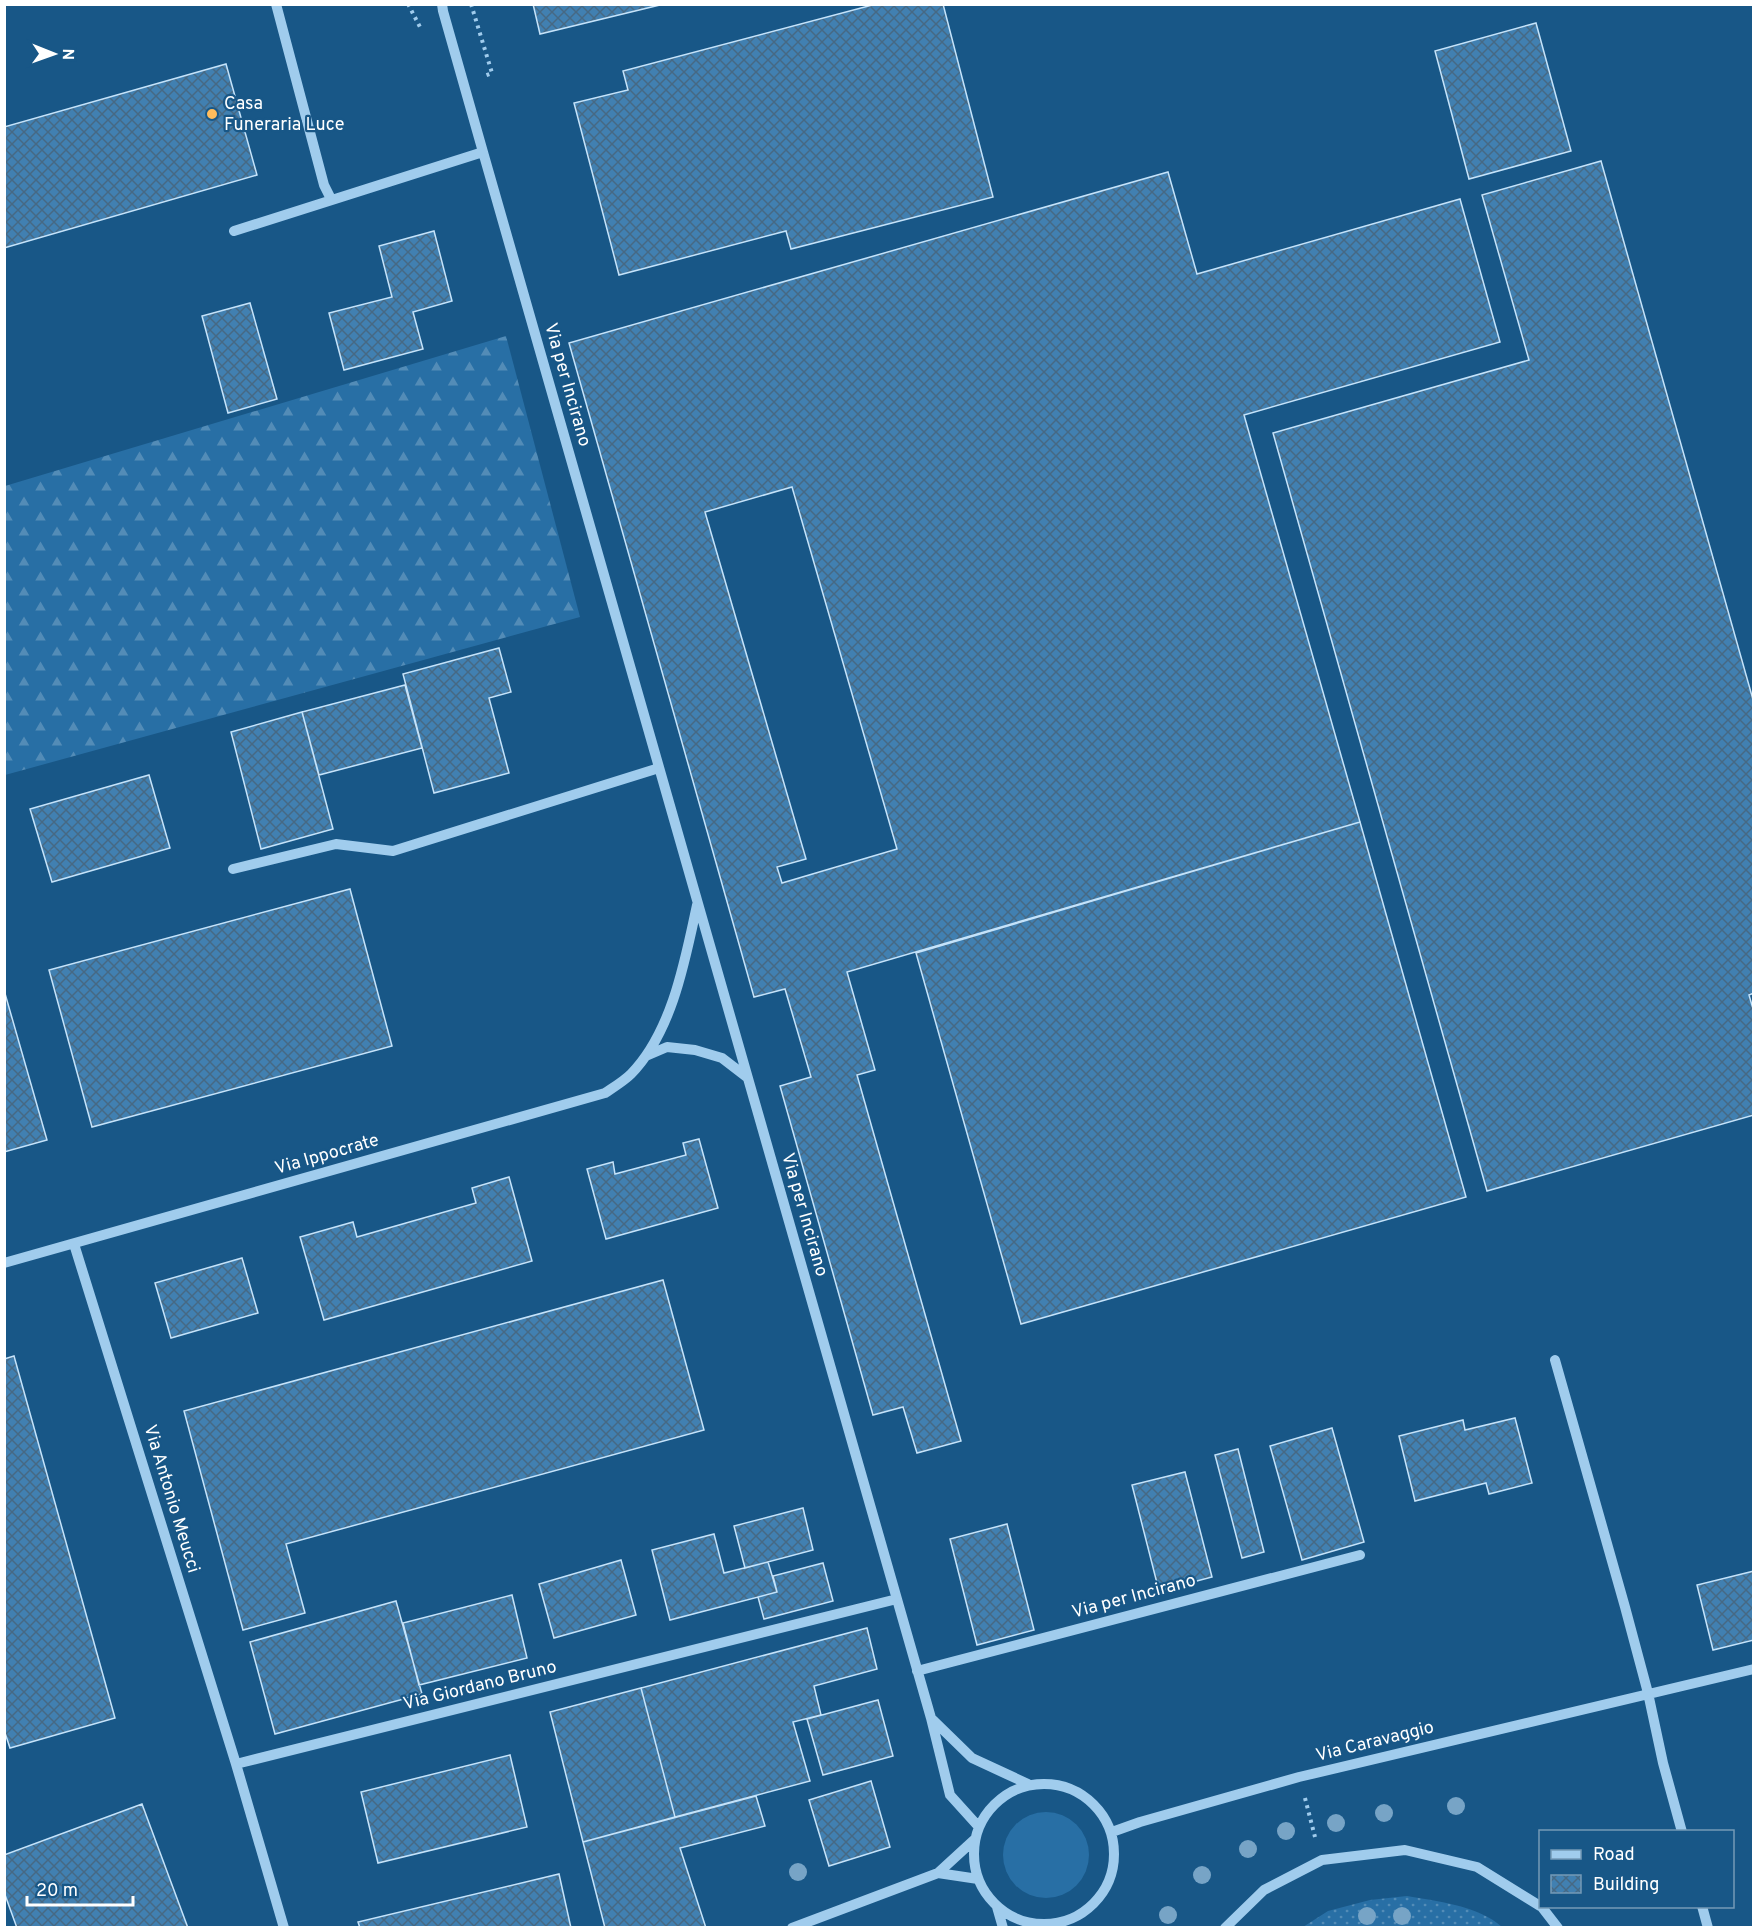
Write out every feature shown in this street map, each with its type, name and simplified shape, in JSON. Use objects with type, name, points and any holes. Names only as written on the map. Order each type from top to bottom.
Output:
[{"type":"street","points":[[276,4],[324,184],[331,199]]},
{"type":"street","name":"Via per Incirano","points":[[441,7],[931,1718],[950,1795],[978,1826]]},
{"type":"street","points":[[234,231],[483,152]]},
{"type":"street","points":[[234,869],[336,844],[393,851],[659,768]]},
{"type":"street","name":"Via Ippocrate","points":[[4,1263],[605,1093],[630,1075],[646,1056],[668,1014],[697,902]]},
{"type":"street","points":[[646,1056],[668,1047],[695,1050],[722,1058],[748,1078]]},
{"type":"street","name":"Via Antonio Meucci","points":[[74,1244],[236,1764]]},
{"type":"street","points":[[1555,1360],[1648,1692],[1663,1763],[1681,1830]]},
{"type":"street","name":"Via per Incirano","points":[[917,1671],[1360,1555]]},
{"type":"street","name":"Via Giordano Bruno","points":[[236,1764],[897,1599]]},
{"type":"street","name":"Via Caravaggio","points":[[1112,1832],[1299,1777],[1648,1692],[1754,1669]]},
{"type":"street","name":"Via per Incirano","points":[[931,1718],[972,1758],[1028,1784]]},
{"type":"street","points":[[236,1764],[284,1928]]},
{"type":"street","points":[[1054,1783],[1079,1791],[1099,1808],[1112,1832],[1115,1856],[1110,1880],[1102,1894],[1078,1916],[1054,1926],[1034,1924],[1014,1918],[997,1907],[986,1894],[978,1879],[974,1840],[978,1826],[998,1799],[1028,1784],[1054,1783]]},
{"type":"street","points":[[792,1928],[938,1873],[974,1840]]},
{"type":"street","points":[[1225,1928],[1264,1890],[1323,1860],[1405,1851],[1477,1867],[1539,1905]]},
{"type":"street","points":[[938,1873],[978,1879]]},
{"type":"street","points":[[997,1907],[1003,1928]]},
{"type":"street","points":[[1543,1908],[1558,1928]]},
{"type":"street","points":[[1703,1908],[1708,1928]]},
{"type":"path","points":[[1299,1777],[1323,1860]]},
{"type":"green space","points":[[506,336],[580,617],[5,775],[5,486]]},
{"type":"green space","points":[[1046,1812],[1063,1815],[1077,1824],[1086,1838],[1089,1855],[1086,1872],[1077,1886],[1063,1895],[1046,1898],[1029,1895],[1015,1886],[1006,1872],[1003,1855],[1006,1838],[1015,1824],[1029,1815]]},
{"type":"green space","points":[[1407,1896],[1470,1909],[1502,1927],[1303,1927],[1328,1911],[1370,1900]]},
{"type":"building","points":[[533,4],[664,4],[540,34]]},
{"type":"building","points":[[876,4],[943,4],[993,197],[791,249],[786,231],[619,275],[574,103],[628,90],[623,71]]},
{"type":"building","points":[[1536,23],[1571,151],[1469,179],[1435,51]]},
{"type":"building","points":[[226,64],[257,175],[4,248],[4,127]]},
{"type":"building","points":[[1601,161],[1754,703],[1754,993],[1749,995],[1754,1012],[1754,1115],[1487,1191],[1273,433],[1529,360],[1482,195]]},
{"type":"building","points":[[1168,172],[1197,274],[1460,199],[1500,342],[1244,415],[1360,822],[847,972],[875,1070],[857,1075],[961,1441],[917,1453],[903,1407],[873,1415],[780,1086],[811,1077],[785,989],[754,997],[569,343]],"holes":[[[792,487],[897,849],[782,883],[777,867],[806,859],[705,512]]]},
{"type":"building","points":[[434,231],[452,301],[413,312],[423,349],[344,370],[329,313],[392,297],[379,246]]},
{"type":"building","points":[[250,303],[277,399],[228,413],[202,316]]},
{"type":"building","points":[[499,648],[511,692],[489,698],[509,773],[434,793],[403,674]]},
{"type":"building","points":[[405,685],[422,748],[319,775],[302,712]]},
{"type":"building","points":[[302,712],[333,829],[261,849],[231,732]]},
{"type":"building","points":[[149,775],[170,848],[52,882],[30,809]]},
{"type":"building","points":[[1360,822],[1466,1197],[1021,1324],[916,953]]},
{"type":"building","points":[[350,889],[392,1046],[92,1127],[49,970]]},
{"type":"building","points":[[4,990],[47,1140],[4,1152]]},
{"type":"building","points":[[699,1139],[718,1208],[606,1239],[587,1169],[613,1162],[615,1174],[686,1155],[683,1143]]},
{"type":"building","points":[[509,1177],[532,1261],[324,1320],[300,1237],[353,1222],[357,1237],[476,1203],[472,1188]]},
{"type":"building","points":[[242,1258],[258,1313],[171,1338],[155,1283]]},
{"type":"building","points":[[663,1280],[704,1430],[286,1544],[305,1613],[243,1630],[184,1411]]},
{"type":"building","points":[[14,1356],[115,1718],[10,1748],[4,1730],[4,1359]]},
{"type":"building","points":[[1515,1418],[1532,1483],[1489,1494],[1486,1483],[1415,1501],[1399,1436],[1463,1420],[1465,1430]]},
{"type":"building","points":[[1332,1428],[1364,1542],[1302,1560],[1270,1446]]},
{"type":"building","points":[[1238,1449],[1264,1552],[1242,1558],[1215,1455]]},
{"type":"building","points":[[1185,1472],[1212,1577],[1159,1591],[1132,1485]]},
{"type":"building","points":[[803,1508],[813,1550],[745,1568],[734,1526]]},
{"type":"building","points":[[1007,1524],[1034,1630],[977,1645],[950,1539]]},
{"type":"building","points":[[714,1534],[724,1573],[768,1562],[777,1592],[670,1620],[652,1550]]},
{"type":"building","points":[[621,1560],[636,1615],[554,1638],[539,1584]]},
{"type":"building","points":[[823,1563],[833,1601],[764,1619],[758,1597],[777,1592],[773,1576]]},
{"type":"building","points":[[1754,1571],[1754,1640],[1713,1650],[1697,1585]]},
{"type":"building","points":[[512,1595],[527,1658],[419,1685],[403,1623]]},
{"type":"building","points":[[396,1601],[422,1694],[275,1734],[250,1642]]},
{"type":"building","points":[[867,1628],[877,1669],[814,1686],[821,1715],[793,1722],[810,1781],[675,1817],[641,1688]]},
{"type":"building","points":[[641,1688],[675,1817],[583,1842],[550,1712]]},
{"type":"building","points":[[878,1700],[893,1756],[823,1775],[807,1719]]},
{"type":"building","points":[[510,1755],[527,1827],[378,1863],[361,1792]]},
{"type":"building","points":[[871,1781],[890,1847],[829,1866],[809,1800]]},
{"type":"building","points":[[756,1796],[765,1826],[680,1848],[706,1928],[605,1928],[583,1842]]},
{"type":"building","points":[[142,1804],[188,1928],[17,1928],[4,1892],[4,1855]]},
{"type":"building","points":[[559,1874],[571,1928],[360,1928],[358,1922]]},
{"type":"place","name":"Casa Funeraria Luce","points":[[212,114]]}]
